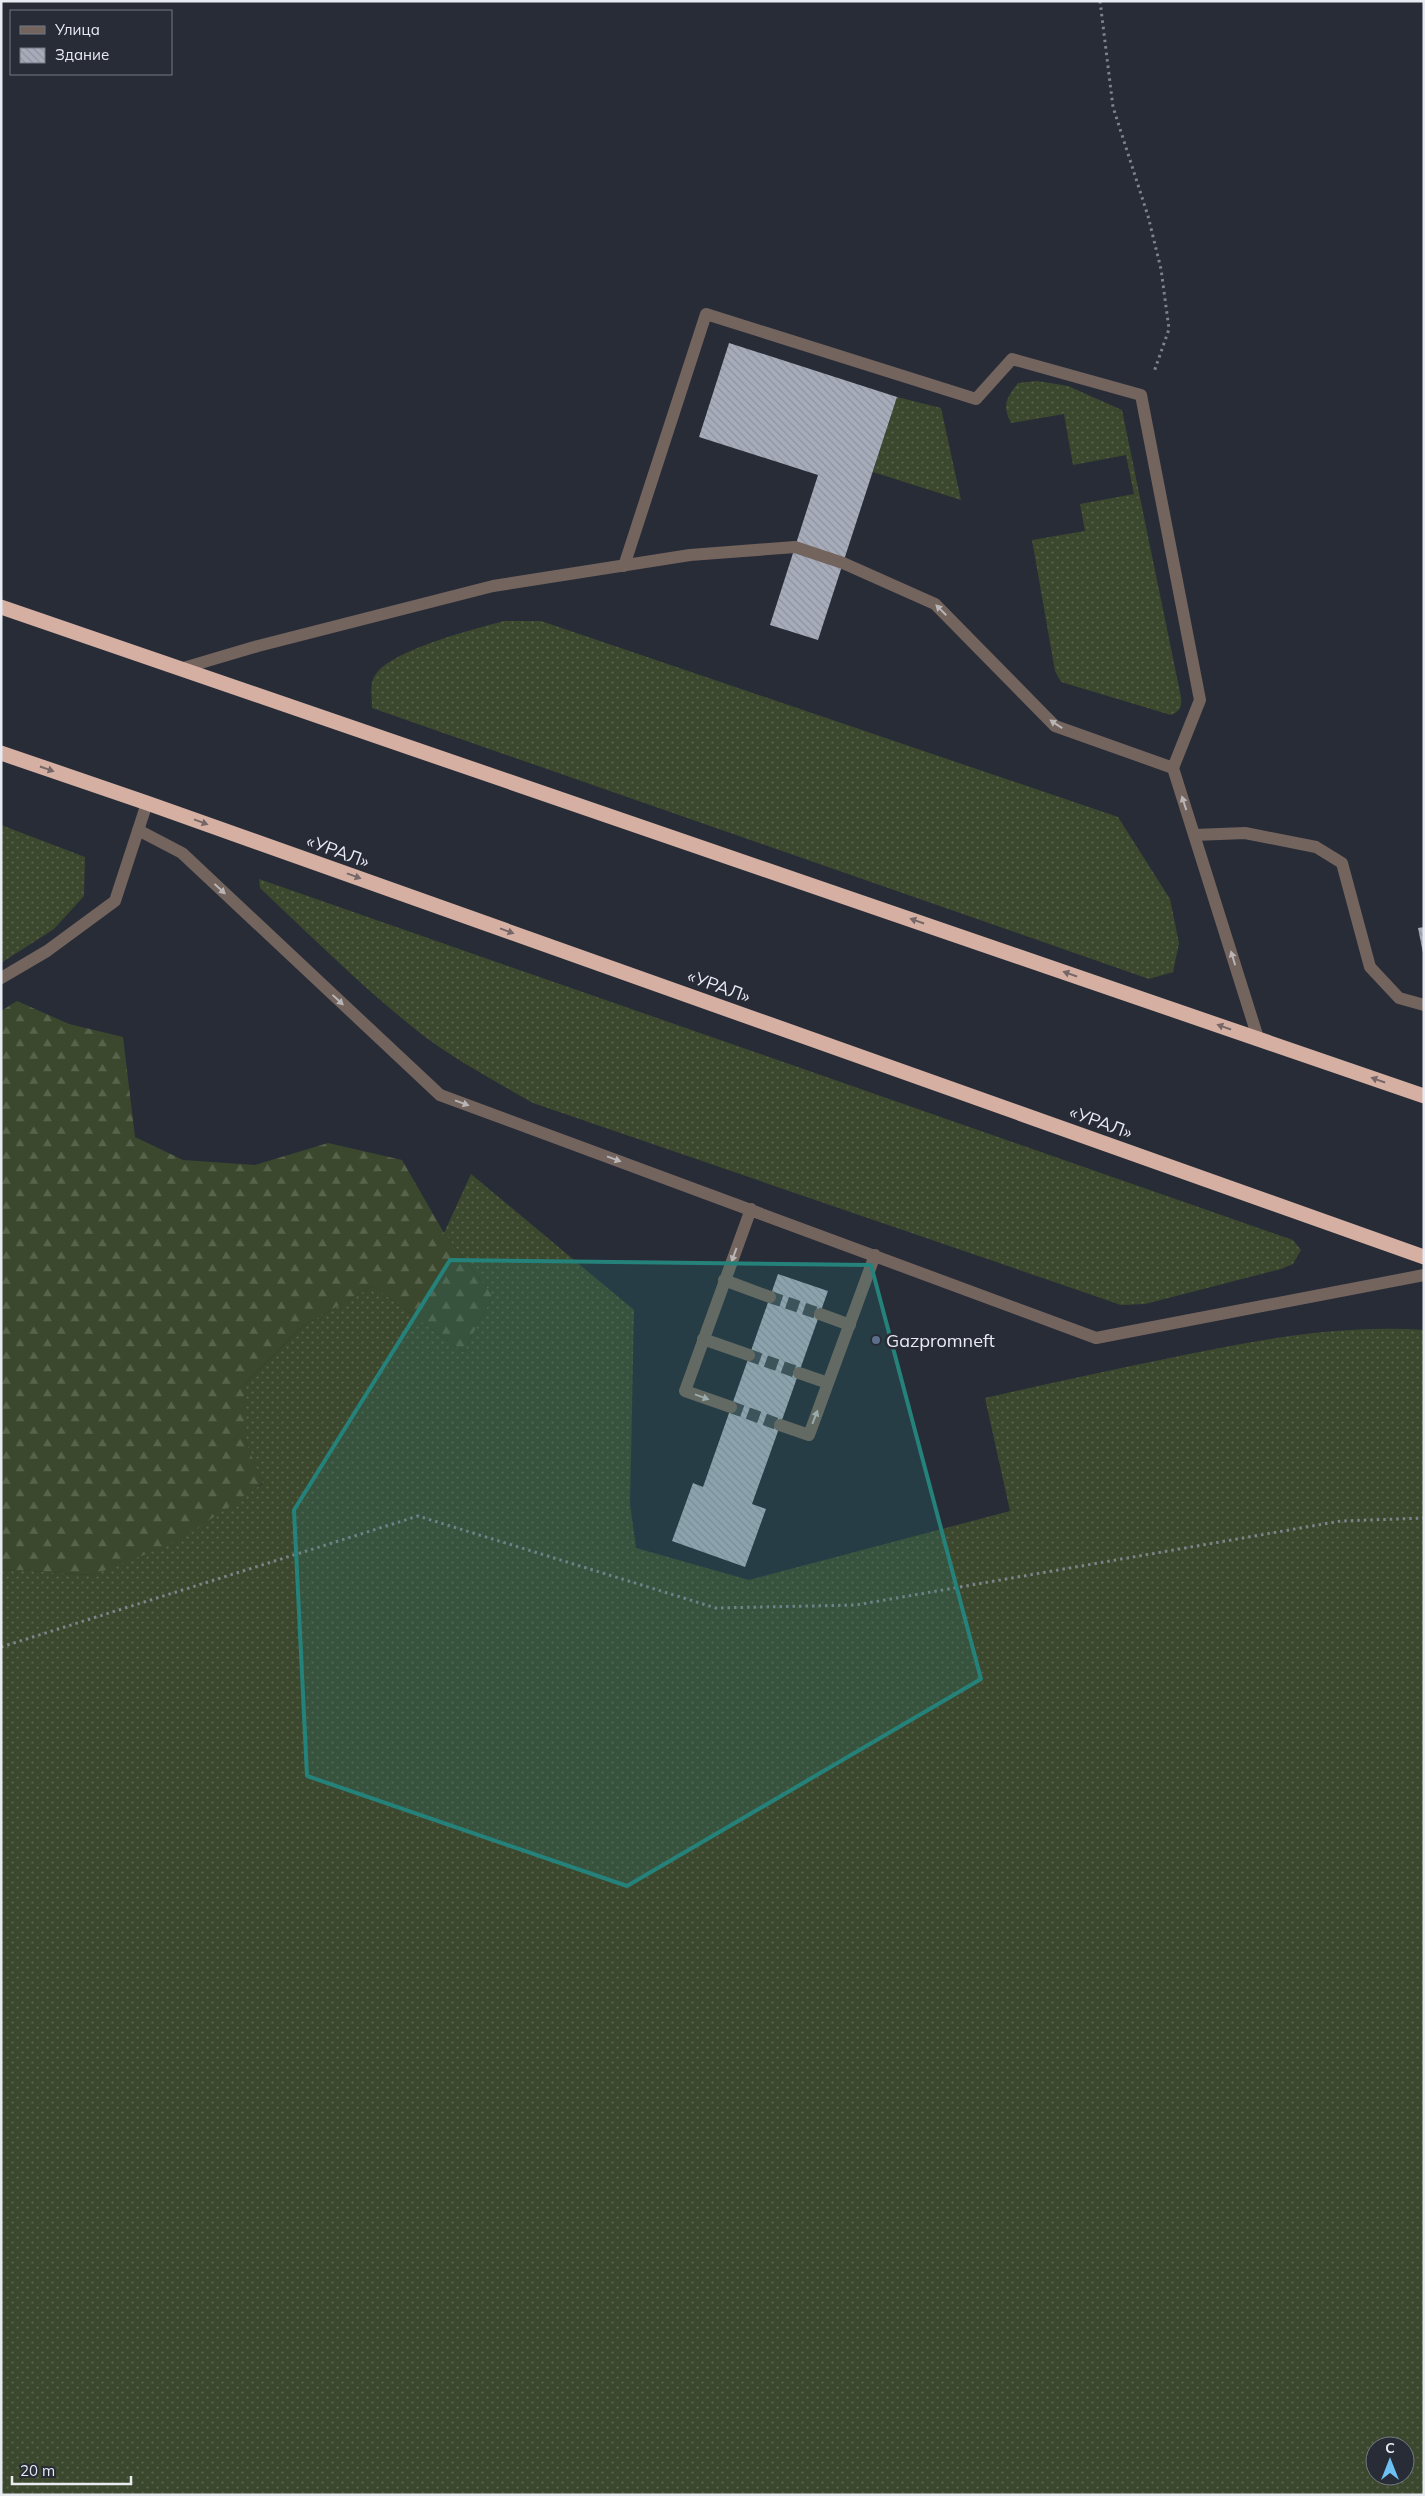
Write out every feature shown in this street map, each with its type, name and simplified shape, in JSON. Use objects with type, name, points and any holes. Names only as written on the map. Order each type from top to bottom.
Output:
[{"type":"highway","points":[[1,607],[1424,1096]]},
{"type":"highway","name":"«УРАЛ»","points":[[1,753],[147,803],[1424,1257]]},
{"type":"street","points":[[624,566],[706,314],[976,399],[1012,359],[1141,395],[1200,700],[1173,768],[1258,1038]]},
{"type":"street","points":[[180,669],[258,646],[493,586],[690,556],[795,547],[843,563],[935,604],[1055,726],[1173,768]]},
{"type":"street","points":[[1,978],[47,951],[115,901],[147,803]]},
{"type":"street","points":[[138,830],[182,853],[440,1095],[1096,1338],[1424,1275]]},
{"type":"street","points":[[1194,835],[1245,833],[1316,847],[1342,863],[1370,966],[1399,998],[1424,1005]]},
{"type":"street","points":[[730,1407],[684,1391],[750,1209]]},
{"type":"street","points":[[780,1425],[808,1435],[875,1255]]},
{"type":"street","points":[[724,1280],[770,1297]]},
{"type":"street","points":[[820,1314],[850,1325]]},
{"type":"street","points":[[703,1339],[749,1355]]},
{"type":"street","points":[[799,1373],[828,1383]]},
{"type":"path","points":[[1100,1],[1113,107],[1148,216],[1161,269],[1169,329],[1142,405]]},
{"type":"path","points":[[1,1647],[418,1516],[716,1608],[856,1605],[1341,1521],[1424,1518]]},
{"type":"highlighted area","points":[[450,1260],[871,1265],[981,1679],[627,1886],[307,1776],[294,1510]]},
{"type":"green space","points":[[1037,381],[1068,386],[1122,410],[1181,697],[1180,708],[1171,715],[1061,682],[1055,671],[1032,540],[1085,531],[1080,504],[1134,494],[1126,455],[1073,465],[1064,414],[1011,423],[1006,407],[1011,393],[1018,383]]},
{"type":"green space","points":[[897,397],[941,408],[961,500],[873,472]]},
{"type":"green space","points":[[504,621],[541,621],[1118,817],[1170,899],[1179,943],[1173,972],[1149,979],[372,708],[372,681],[385,665],[417,648]]},
{"type":"green space","points":[[1,825],[85,857],[84,896],[54,929],[1,963]]},
{"type":"green space","points":[[259,879],[1293,1240],[1301,1250],[1293,1264],[1281,1269],[1145,1304],[1121,1305],[533,1103],[447,1052],[399,1016],[338,962],[260,888]]},
{"type":"green space","points":[[17,1001],[69,1024],[123,1037],[135,1137],[183,1160],[255,1165],[328,1143],[402,1160],[444,1233],[493,1296],[463,1352],[373,1286],[303,1326],[244,1385],[244,1438],[263,1483],[179,1541],[93,1575],[1,1569],[1,1011]]},
{"type":"green space","points":[[471,1174],[634,1310],[630,1504],[636,1548],[749,1580],[1010,1511],[985,1398],[1258,1341],[1324,1332],[1391,1329],[1424,1330],[1424,2495],[1,2495],[1,1569],[93,1575],[263,1484],[244,1438],[244,1385],[303,1326],[373,1286],[463,1352],[493,1296],[444,1233]]},
{"type":"building","points":[[729,343],[897,397],[818,640],[770,625],[818,475],[699,437]]},
{"type":"building","points":[[1424,927],[1424,953],[1423,953],[1418,928]]},
{"type":"building","points":[[778,1274],[828,1291],[752,1504],[766,1509],[745,1567],[672,1541],[693,1483],[703,1487]]},
{"type":"tunnel","points":[[770,1297],[820,1314]]},
{"type":"tunnel","points":[[749,1355],[799,1373]]},
{"type":"tunnel","points":[[731,1407],[780,1425]]},
{"type":"place","name":"Gazpromneft","points":[[876,1340]]}]
